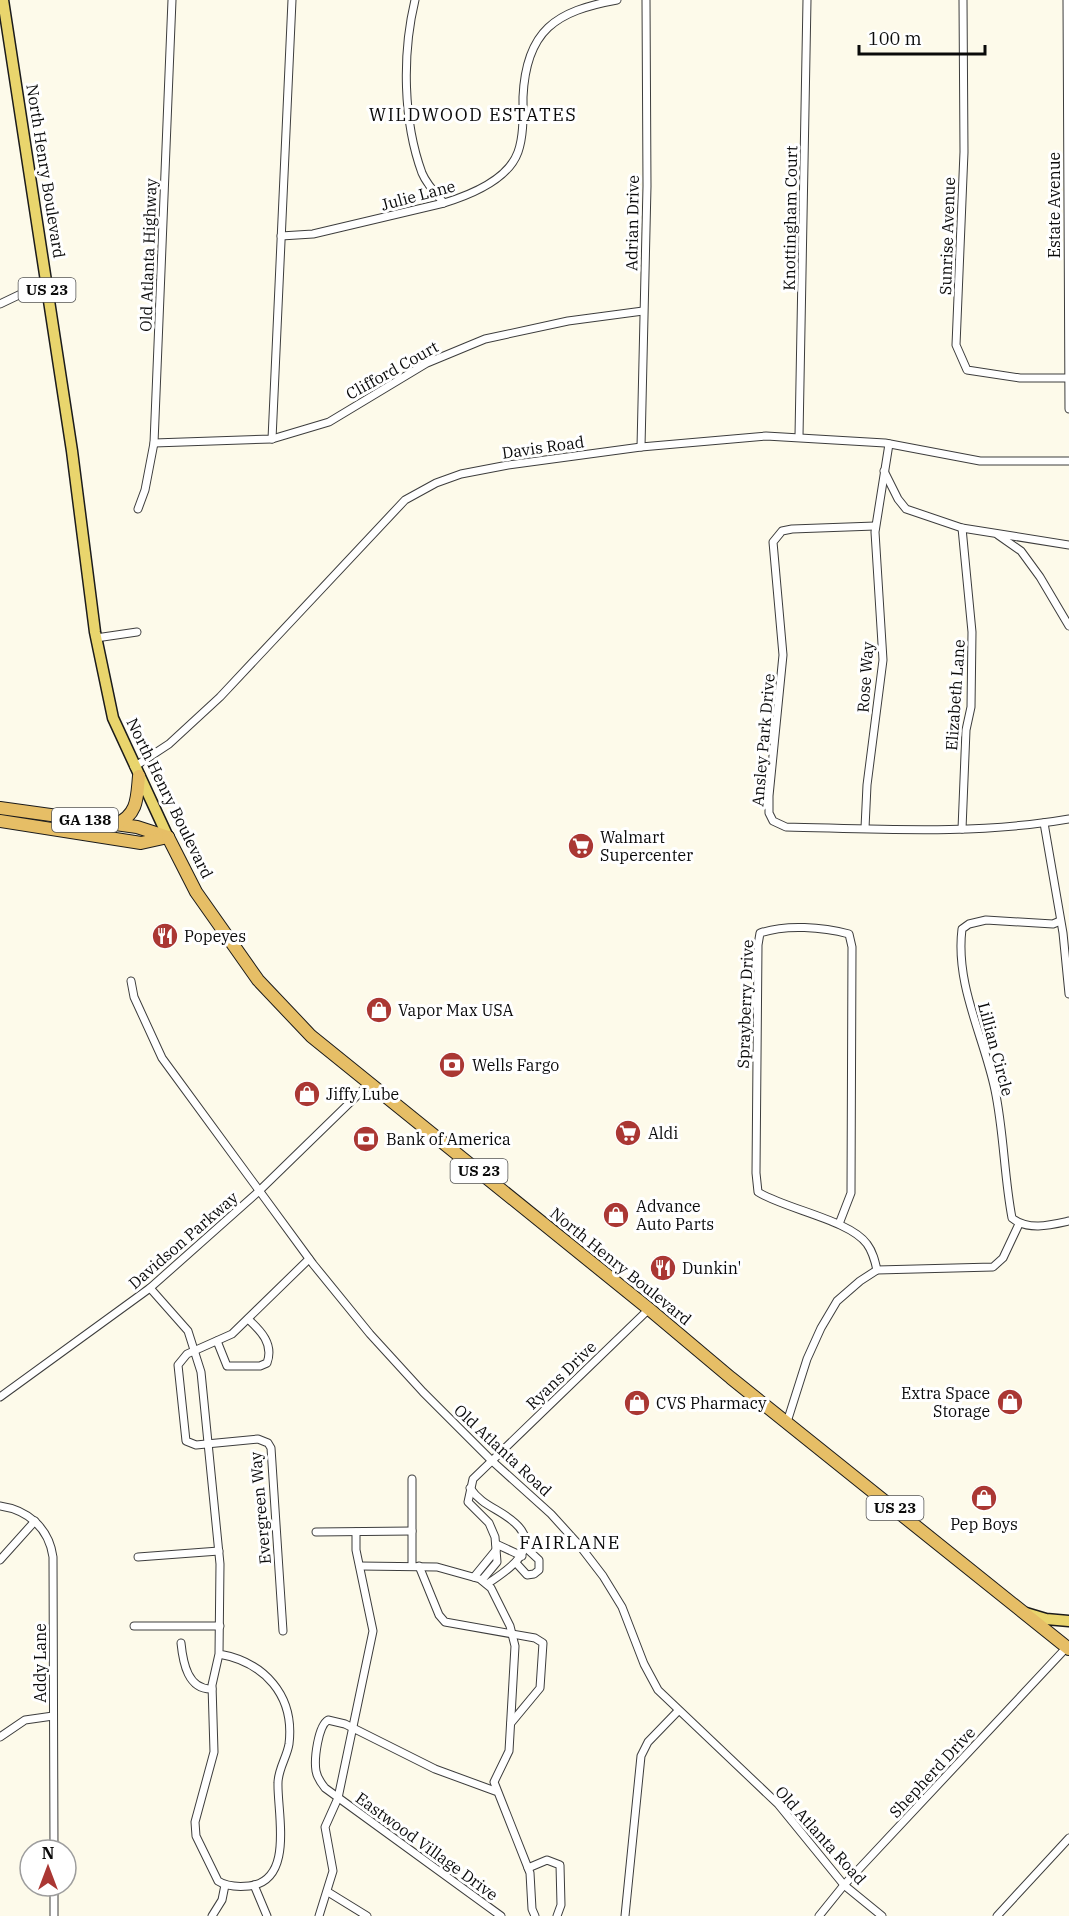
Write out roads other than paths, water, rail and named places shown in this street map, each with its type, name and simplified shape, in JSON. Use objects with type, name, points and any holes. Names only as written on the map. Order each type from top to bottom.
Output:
[{"type":"highway","points":[[116,824],[131,815],[134,809],[137,772]]},
{"type":"highway","name":"GA 138","points":[[0,808],[137,827],[168,837]]},
{"type":"highway","name":"GA 138","points":[[0,821],[141,843],[168,837]]},
{"type":"highway","name":"North Henry Boulevard","points":[[168,837],[196,892],[258,980],[311,1036],[1068,1647]]},
{"type":"main road","name":"North Henry Boulevard","points":[[3,0],[46,282],[96,638],[113,718],[168,837]]},
{"type":"main road","points":[[1023,1612],[1046,1619],[1069,1621]]},
{"type":"street","name":"Old Atlanta Highway","points":[[138,509],[145,490],[154,442],[171,0]]},
{"type":"street","points":[[272,439],[292,0]]},
{"type":"street","points":[[415,0],[410,20],[407,79],[409,116],[423,174],[444,203]]},
{"type":"street","name":"Julie Lane","points":[[281,236],[313,234],[444,203],[478,190],[503,173],[518,153],[527,61],[537,41],[554,20],[587,5],[617,0]]},
{"type":"street","name":"Adrian Drive","points":[[641,447],[646,0]]},
{"type":"street","name":"Knottingham Court","points":[[799,436],[807,0]]},
{"type":"street","name":"Sunrise Avenue","points":[[963,0],[964,152],[956,345],[967,370],[1020,378],[1068,378]]},
{"type":"street","name":"Estate Avenue","points":[[1067,0],[1069,409]]},
{"type":"street","points":[[0,304],[46,282]]},
{"type":"street","name":"Clifford Court","points":[[154,442],[272,439],[328,422],[427,363],[485,339],[559,323],[643,311]]},
{"type":"street","name":"Davis Road","points":[[137,772],[220,697],[405,500],[436,483],[461,474],[551,458],[641,447],[799,436],[890,444],[980,461],[1069,461]]},
{"type":"street","name":"Rose Way","points":[[865,828],[867,785],[882,660],[875,526],[890,444]]},
{"type":"street","points":[[884,471],[897,499],[906,509],[962,528],[1069,545]]},
{"type":"street","name":"Ansley Park Drive","points":[[875,526],[792,529],[782,531],[773,542],[783,655],[771,766],[769,813],[773,821],[786,827],[962,829],[1069,819]]},
{"type":"street","name":"Elizabeth Lane","points":[[962,528],[972,632],[971,707],[966,730],[962,829]]},
{"type":"street","points":[[995,533],[1021,551],[1069,626]]},
{"type":"street","points":[[96,638],[137,632]]},
{"type":"street","points":[[1044,823],[1069,994]]},
{"type":"street","name":"Lillian Circle","points":[[1019,1224],[1012,1218],[1004,1145],[993,1081],[964,984],[962,930],[969,924],[986,920],[1053,924],[1060,921]]},
{"type":"street","name":"Sprayberry Drive","points":[[839,1224],[851,1193],[852,947],[849,934],[834,930],[774,928],[760,933],[758,945],[756,1173],[758,1192],[773,1201],[839,1224],[866,1241],[873,1254],[877,1270]]},
{"type":"street","name":"Old Atlanta Road","points":[[131,981],[134,997],[162,1058],[258,1191],[369,1334],[491,1460],[551,1514],[603,1576],[622,1608],[644,1664],[658,1690],[778,1804],[844,1885],[882,1916]]},
{"type":"street","name":"Davidson Parkway","points":[[0,1397],[150,1288],[258,1191],[369,1084]]},
{"type":"street","points":[[787,1422],[807,1359],[837,1301],[877,1270],[993,1267],[1003,1258],[1019,1224],[1038,1226],[1069,1221]]},
{"type":"street","name":"Evergreen Way","points":[[283,1631],[272,1448],[268,1443],[258,1439],[193,1445],[185,1440],[178,1365],[181,1359],[232,1334],[309,1259]]},
{"type":"street","points":[[150,1288],[188,1331],[201,1372],[219,1551],[219,1654],[212,1689],[214,1752],[195,1827],[215,1877],[225,1885],[254,1885],[264,1881],[270,1874],[281,1844],[282,1825],[278,1782],[288,1746],[288,1719],[281,1693],[263,1672],[243,1660],[219,1654]]},
{"type":"street","name":"Ryans Drive","points":[[491,1460],[649,1309]]},
{"type":"street","points":[[217,1341],[227,1366],[260,1366],[267,1363],[268,1345],[260,1330],[248,1318]]},
{"type":"street","points":[[485,1582],[496,1562],[496,1547],[489,1523],[468,1502],[473,1479],[491,1460]]},
{"type":"street","points":[[412,1479],[412,1531],[416,1566],[439,1615],[445,1622],[539,1640],[544,1649],[540,1688],[511,1723]]},
{"type":"street","points":[[470,1488],[487,1506],[515,1523],[524,1536],[525,1547],[517,1564],[485,1582]]},
{"type":"street","points":[[0,1506],[18,1510],[35,1521],[0,1560]]},
{"type":"street","name":"Addy Lane","points":[[35,1521],[48,1538],[54,1561],[54,1838]]},
{"type":"street","points":[[316,1532],[412,1531]]},
{"type":"street","name":"Eastwood Village Drive","points":[[319,1916],[333,1871],[325,1827],[338,1798],[373,1626],[360,1566],[356,1532]]},
{"type":"street","points":[[496,1547],[522,1556]]},
{"type":"street","points":[[474,1577],[496,1547]]},
{"type":"street","points":[[517,1564],[526,1575],[535,1574],[539,1570],[539,1560],[525,1547]]},
{"type":"street","points":[[138,1557],[219,1551]]},
{"type":"street","points":[[360,1566],[436,1567],[474,1577],[485,1582],[513,1635],[515,1646],[509,1751],[494,1778],[495,1791],[532,1880],[532,1909],[536,1916]]},
{"type":"street","points":[[134,1626],[220,1626]]},
{"type":"street","points":[[181,1643],[184,1662],[193,1682],[198,1688],[212,1689]]},
{"type":"street","name":"Shepherd Drive","points":[[819,1916],[844,1885],[1068,1647]]},
{"type":"street","points":[[625,1916],[641,1756],[648,1742],[678,1711]]},
{"type":"street","points":[[0,1737],[25,1720],[53,1716]]},
{"type":"street","name":"Eastwood Village Drive","points":[[495,1791],[435,1769],[353,1727],[330,1720],[323,1725],[316,1772],[322,1785],[501,1916]]},
{"type":"street","points":[[997,1916],[1069,1838]]},
{"type":"street","points":[[528,1868],[547,1860],[560,1865],[561,1905],[558,1916]]},
{"type":"street","points":[[212,1916],[222,1900],[225,1885]]},
{"type":"street","points":[[254,1885],[267,1916]]},
{"type":"street","points":[[328,1892],[367,1916]]},
{"type":"street","points":[[54,1898],[54,1916]]},
{"type":"place","name":"Walmart Supercenter","points":[[581,846]]},
{"type":"place","name":"Popeyes","points":[[165,936]]},
{"type":"place","name":"Vapor Max USA","points":[[379,1010]]},
{"type":"place","name":"Wells Fargo","points":[[452,1065]]},
{"type":"place","name":"Jiffy Lube","points":[[307,1094]]},
{"type":"place","name":"Aldi","points":[[628,1133]]},
{"type":"place","name":"Bank of America","points":[[366,1139]]},
{"type":"place","name":"Advance Auto Parts","points":[[616,1215]]},
{"type":"place","name":"Dunkin'","points":[[663,1268]]},
{"type":"place","name":"Extra Space Storage","points":[[1010,1402]]},
{"type":"place","name":"CVS Pharmacy","points":[[637,1403]]},
{"type":"place","name":"Pep Boys","points":[[984,1498]]},
{"type":"district","name":"WILDWOOD ESTATES","points":[[473,115]]},
{"type":"district","name":"FAIRLANE","points":[[570,1543]]}]
